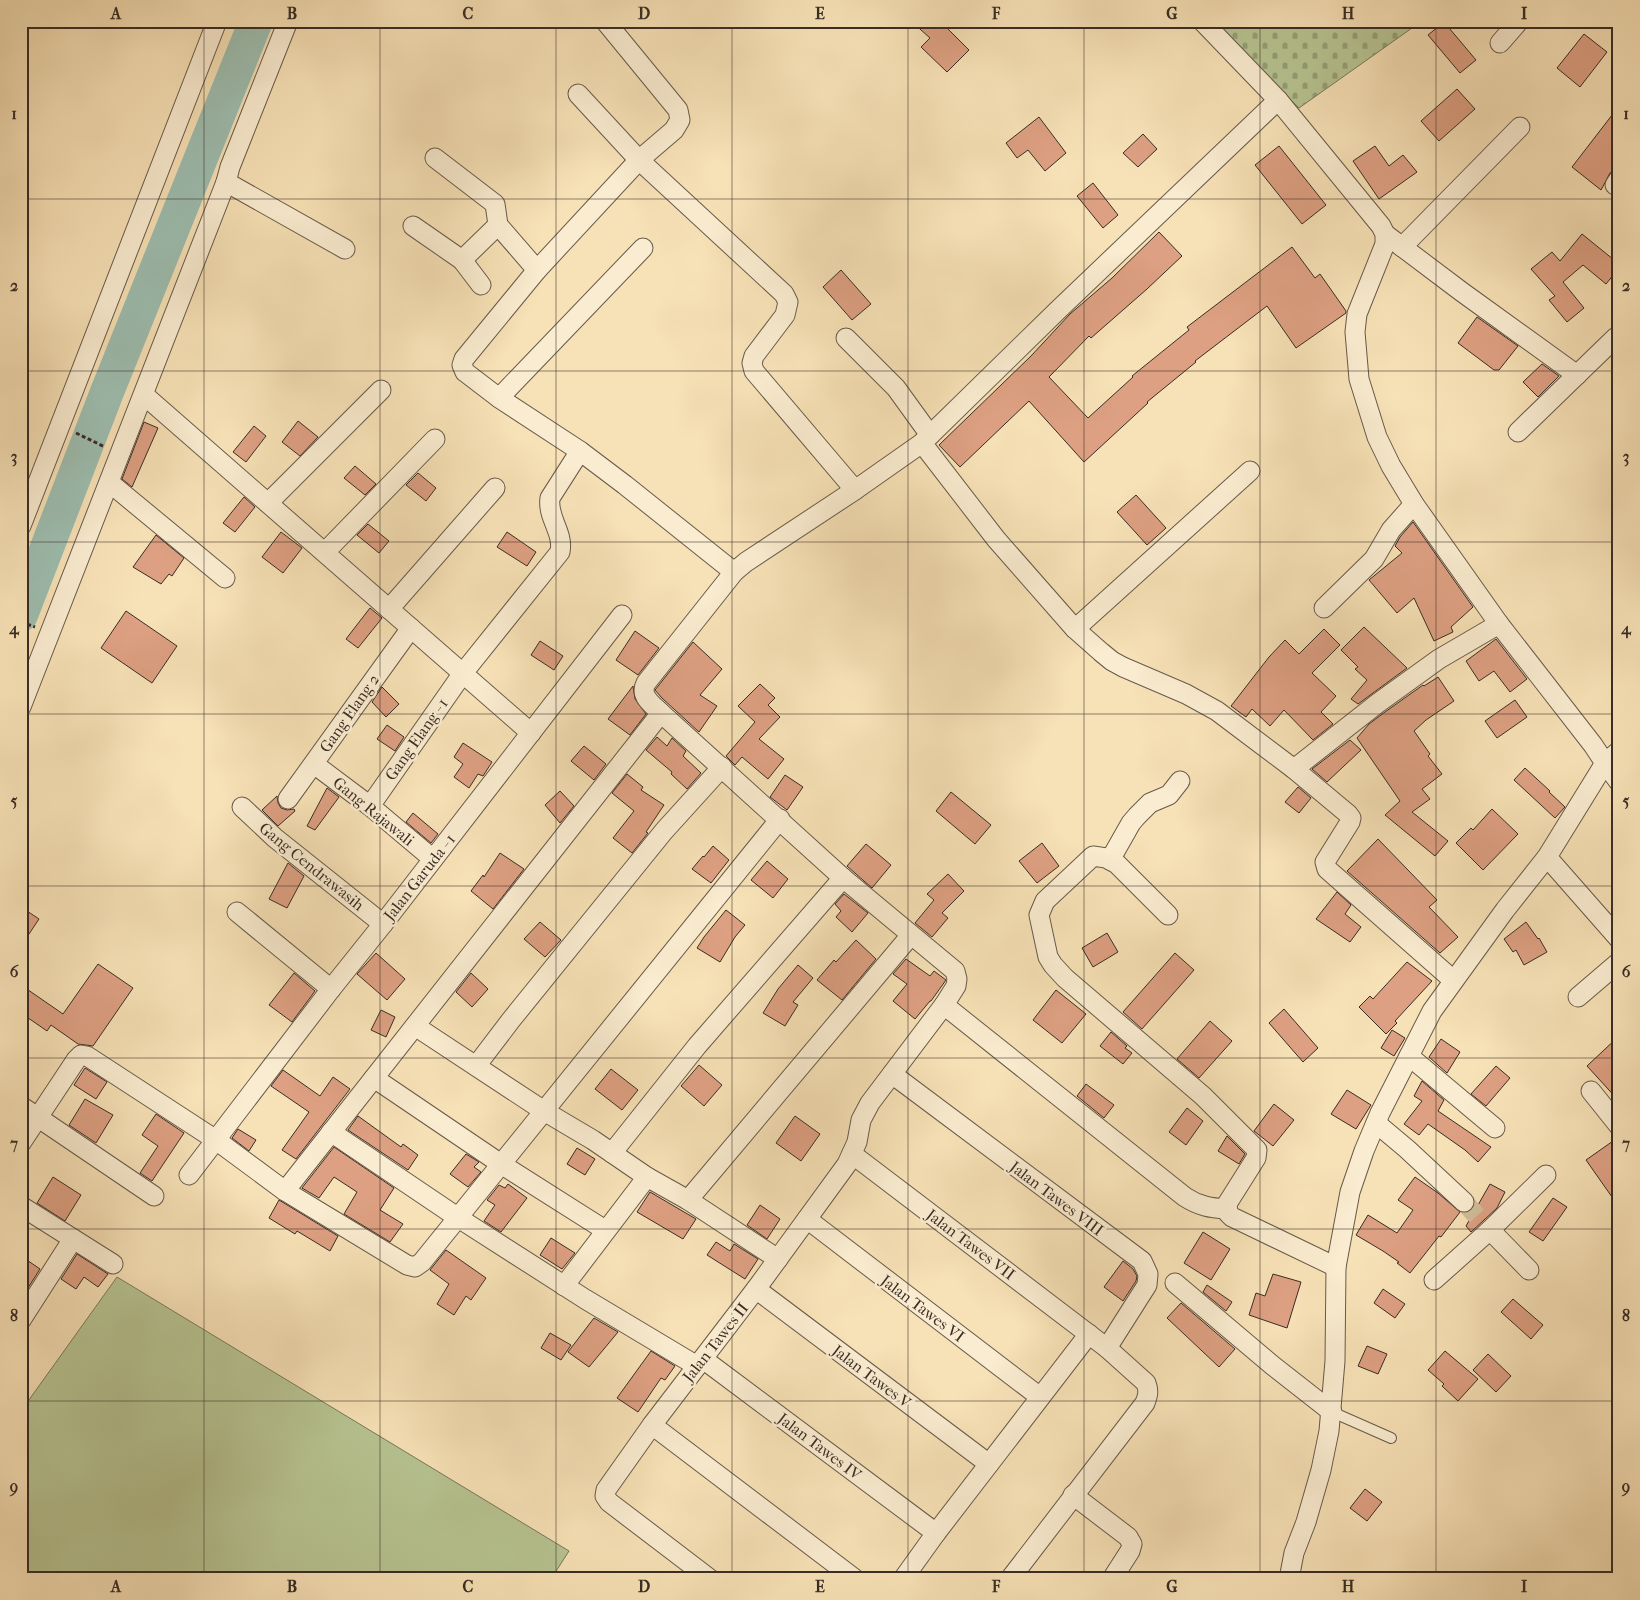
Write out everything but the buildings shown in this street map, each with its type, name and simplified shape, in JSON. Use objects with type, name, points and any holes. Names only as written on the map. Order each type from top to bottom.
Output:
[{"type":"street","points":[[21,526],[217,21]]},
{"type":"street","points":[[21,707],[144,396],[226,182],[230,167],[288,21]]},
{"type":"street","points":[[605,21],[678,110],[680,120],[674,130],[639,160],[537,270],[470,352],[462,365],[465,372],[500,398],[580,451],[734,572],[926,439],[1064,304],[1278,100]]},
{"type":"street","points":[[1202,21],[1278,100],[1381,226],[1385,234],[1577,375]]},
{"type":"street","points":[[1500,43],[1518,21]]},
{"type":"street","points":[[578,94],[639,160],[784,294],[788,302],[785,315],[754,356],[752,363],[754,371],[855,490]]},
{"type":"street","points":[[1402,247],[1520,127]]},
{"type":"street","points":[[435,158],[495,204],[498,225],[537,270]]},
{"type":"street","points":[[226,182],[345,249]]},
{"type":"street","points":[[462,260],[498,225]]},
{"type":"street","points":[[413,226],[462,260],[481,285]]},
{"type":"street","points":[[1385,234],[1385,244],[1357,314],[1355,332],[1359,379],[1377,437],[1391,466],[1414,504],[1499,624],[1593,745],[1612,757],[1619,782]]},
{"type":"street","points":[[500,398],[642,248]]},
{"type":"street","points":[[1518,432],[1616,337]]},
{"type":"street","points":[[846,338],[896,388],[926,439],[996,539],[1075,629],[1112,661],[1122,667],[1203,702],[1294,769],[1348,814],[1351,818],[1350,822],[1325,862],[1327,870],[1453,980]]},
{"type":"street","points":[[268,503],[381,390]]},
{"type":"street","points":[[144,396],[531,733]]},
{"type":"street","points":[[324,552],[435,439]]},
{"type":"street","name":"Gang Elang - 1","points":[[370,806],[463,673],[560,552],[562,543],[549,506],[550,498],[580,451]]},
{"type":"street","points":[[1075,629],[1250,471]]},
{"type":"street","points":[[110,483],[225,578]]},
{"type":"street","points":[[389,609],[494,488]]},
{"type":"street","points":[[1324,608],[1374,559],[1391,530],[1414,504]]},
{"type":"street","name":"Jalan Tawes II","points":[[710,1579],[609,1502],[605,1496],[606,1490],[652,1425],[756,1289],[847,1164],[857,1142],[861,1120],[866,1110],[944,1005],[956,986],[958,979],[955,971],[843,878],[661,713],[644,695],[643,689],[646,683],[734,572]]},
{"type":"street","name":"Jalan Garuda - 1","points":[[189,1175],[331,988],[383,924],[622,615]]},
{"type":"street","points":[[1294,769],[1390,694],[1439,659],[1499,624]]},
{"type":"street","name":"Gang Elang 2","points":[[288,798],[411,628]]},
{"type":"street","points":[[285,1191],[661,713]]},
{"type":"street","points":[[1289,1579],[1294,1554],[1306,1522],[1321,1470],[1332,1412],[1335,1360],[1336,1267],[1350,1192],[1364,1151],[1432,1011],[1453,980],[1547,857],[1612,757]]},
{"type":"street","name":"Gang Rajawali","points":[[314,764],[370,806],[433,859]]},
{"type":"street","points":[[476,1066],[652,846],[722,767]]},
{"type":"street","points":[[1110,860],[1137,816],[1150,803],[1169,794],[1180,781]]},
{"type":"street","name":"Gang Cendrawasih","points":[[242,807],[275,838],[383,924]]},
{"type":"street","points":[[21,1143],[76,1060],[81,1056],[87,1056],[216,1140],[285,1191],[407,1265],[415,1267],[422,1262],[780,819]]},
{"type":"street","points":[[1168,914],[1117,864],[1110,860],[1093,856],[1045,901],[1039,915],[1048,956],[1053,965],[1065,978],[1203,1096],[1257,1150],[1256,1158],[1227,1204],[1227,1210],[1232,1217],[1336,1267]]},
{"type":"street","points":[[1547,857],[1619,939]]},
{"type":"street","points":[[612,1153],[697,1046],[843,878]]},
{"type":"street","points":[[237,912],[331,988]]},
{"type":"street","points":[[688,1200],[911,935]]},
{"type":"street","points":[[1578,997],[1619,962]]},
{"type":"street","points":[[944,1005],[1185,1197],[1195,1204],[1207,1208],[1227,1210]]},
{"type":"street","points":[[415,1026],[544,1111],[647,1177],[688,1200],[778,1259]]},
{"type":"street","points":[[1409,1056],[1495,1128]]},
{"type":"street","name":"Jalan Tawes VIII","points":[[892,1074],[1142,1262],[1148,1274],[1147,1284],[1106,1348]]},
{"type":"street","points":[[374,1078],[501,1164],[605,1230]]},
{"type":"street","points":[[1591,1091],[1619,1126]]},
{"type":"street","points":[[21,1106],[154,1196]]},
{"type":"street","points":[[1376,1123],[1407,1148],[1464,1202]]},
{"type":"street","name":"Jalan Tawes IV","points":[[331,1132],[564,1286],[700,1362],[936,1532]]},
{"type":"street","name":"Jalan Tawes VII","points":[[852,1154],[1089,1334],[1146,1383],[1148,1388],[1145,1403],[1010,1579]]},
{"type":"street","points":[[1434,1280],[1490,1230],[1546,1175]]},
{"type":"street","points":[[564,1286],[647,1177]]},
{"type":"street","points":[[21,1206],[113,1264]]},
{"type":"street","name":"Jalan Tawes VI","points":[[807,1219],[1040,1397]]},
{"type":"street","points":[[1490,1230],[1529,1270]]},
{"type":"street","points":[[21,1320],[73,1239]]},
{"type":"street","points":[[1174,1283],[1272,1365],[1332,1412]]},
{"type":"street","name":"Jalan Tawes V","points":[[756,1289],[989,1464]]},
{"type":"street","points":[[902,1579],[1089,1334]]},
{"type":"street","points":[[652,1425],[855,1579]]},
{"type":"street","points":[[1073,1495],[1128,1538],[1132,1544],[1130,1551],[1112,1579]]},
{"type":"lane","points":[[1332,1412],[1391,1438]]},
{"type":"path","points":[[71,430],[113,451]]},
{"type":"path","points":[[21,622],[40,628]]},
{"type":"green space","points":[[1205,21],[1409,21],[1412,28],[1299,108]]},
{"type":"green space","points":[[117,1277],[569,1551],[551,1579],[21,1579],[21,1411]]},
{"type":"waterway","points":[[21,615],[107,392],[256,21]]},
{"type":"tunnel","points":[[1464,1202],[1490,1230]]}]
